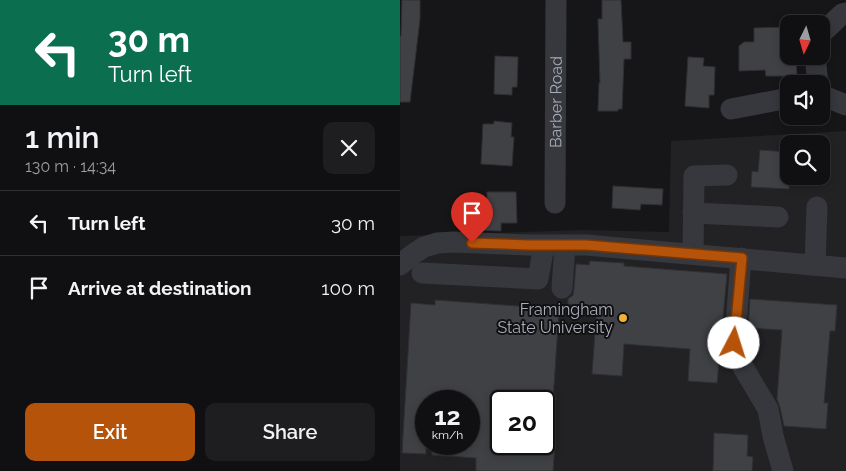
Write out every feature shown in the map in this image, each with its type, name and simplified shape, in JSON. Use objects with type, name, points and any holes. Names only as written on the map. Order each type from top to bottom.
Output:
[{"type":"street","name":"Barber Road","points":[[555,203],[556,0]]},
{"type":"street","points":[[830,25],[842,14],[846,13]]},
{"type":"street","points":[[830,99],[846,105]]},
{"type":"street","points":[[731,109],[780,100]]},
{"type":"street","points":[[693,254],[694,176],[727,175]]},
{"type":"street","points":[[815,264],[818,207]]},
{"type":"street","points":[[693,212],[778,216]]},
{"type":"street","points":[[400,265],[424,247],[438,243],[454,242],[586,245],[846,268]]},
{"type":"street","points":[[422,273],[538,279],[554,245]]},
{"type":"street","points":[[554,245],[562,288]]},
{"type":"street","points":[[742,258],[734,352],[768,409],[783,471]]},
{"type":"shaded area","name":"Framingham State University","points":[[846,131],[846,471],[400,471],[400,236],[583,230],[669,232],[671,141]]},
{"type":"building","points":[[402,0],[420,0],[420,19],[410,102],[400,102]]},
{"type":"building","points":[[602,0],[621,0],[623,42],[631,42],[631,59],[624,59],[622,109],[618,109],[618,111],[598,111],[600,83],[598,19],[602,19]]},
{"type":"building","points":[[780,27],[780,65],[796,65],[797,75],[766,76],[765,70],[739,71],[739,46],[744,42],[754,42],[754,28]]},
{"type":"building","points":[[495,56],[518,57],[517,87],[512,87],[512,95],[494,94]]},
{"type":"building","points":[[688,57],[704,58],[703,66],[715,67],[714,95],[709,95],[709,108],[685,106]]},
{"type":"building","points":[[494,121],[512,123],[511,137],[514,137],[512,166],[481,164],[483,124],[494,124]]},
{"type":"building","points":[[760,150],[780,151],[780,185],[789,185],[789,189],[751,187],[752,171],[758,172]]},
{"type":"building","points":[[613,186],[663,189],[662,205],[641,204],[640,210],[612,208]]},
{"type":"building","points":[[487,192],[516,192],[517,223],[501,223],[501,231],[475,230],[475,214],[478,214],[478,199],[487,199]]},
{"type":"building","points":[[590,261],[624,263],[624,266],[727,274],[717,383],[688,381],[690,349],[624,344],[622,376],[592,374],[597,306],[568,304],[568,299],[573,295],[576,264],[589,265]]},
{"type":"building","points":[[750,299],[837,305],[835,331],[830,331],[824,403],[828,403],[826,429],[784,426],[777,399],[782,330],[748,328]]},
{"type":"building","points":[[435,300],[559,309],[554,390],[490,390],[490,455],[554,455],[553,471],[476,471],[476,458],[432,455],[480,455],[480,390],[415,390],[415,454],[402,453],[411,303],[435,305]]},
{"type":"building","points":[[714,433],[748,435],[747,456],[753,457],[752,471],[713,471]]},
{"type":"place","name":"Framingham State University","points":[[623,318]]},
{"type":"route","points":[[472,243],[586,245],[742,258],[734,343]]}]
